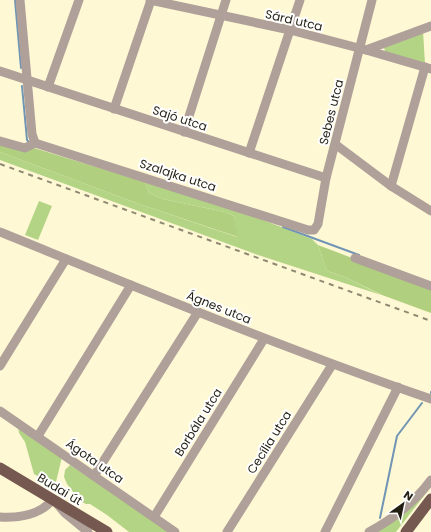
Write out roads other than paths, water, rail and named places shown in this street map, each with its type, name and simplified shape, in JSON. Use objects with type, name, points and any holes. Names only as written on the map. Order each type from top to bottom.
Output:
[{"type":"main road","name":"Budai út","points":[[0,468],[107,532]]},
{"type":"main road","points":[[406,532],[431,499]]},
{"type":"street","points":[[20,0],[33,145]]},
{"type":"street","points":[[48,87],[79,0]]},
{"type":"street","points":[[114,109],[151,0]]},
{"type":"street","name":"Sárd utca","points":[[151,0],[290,30],[428,68]]},
{"type":"street","points":[[184,132],[226,0]]},
{"type":"street","points":[[249,154],[300,0]]},
{"type":"street","name":"Sebes utca","points":[[314,230],[318,224],[326,178],[363,49],[372,0]]},
{"type":"street","points":[[363,49],[431,26]]},
{"type":"street","points":[[391,186],[428,68]]},
{"type":"street","name":"Sajó utca","points":[[0,71],[249,154],[326,178]]},
{"type":"street","name":"Szalajka utca","points":[[0,141],[20,148],[33,145],[308,230],[314,230]]},
{"type":"street","points":[[335,144],[391,186],[431,212]]},
{"type":"street","name":"Ágnes utca","points":[[0,232],[264,339],[332,365],[431,399]]},
{"type":"street","points":[[355,258],[431,286]]},
{"type":"street","points":[[0,366],[66,259]]},
{"type":"street","points":[[38,436],[131,285]]},
{"type":"street","points":[[94,476],[198,312]]},
{"type":"street","name":"Borbála utca","points":[[154,517],[264,339]]},
{"type":"street","name":"Cecília utca","points":[[227,532],[332,365]]},
{"type":"street","points":[[325,532],[398,387]]},
{"type":"street","name":"Ágota utca","points":[[0,411],[175,532]]},
{"type":"street","points":[[369,532],[396,515],[416,498],[431,480]]},
{"type":"street","points":[[0,517],[32,514],[46,508],[53,500],[65,513],[88,532]]},
{"type":"waterway","points":[[15,0],[21,68]]},
{"type":"waterway","points":[[22,86],[27,140],[30,143]]},
{"type":"waterway","points":[[283,227],[359,255]]},
{"type":"waterway","points":[[380,518],[397,436],[422,403]]},
{"type":"railway","points":[[0,164],[431,321]]}]
